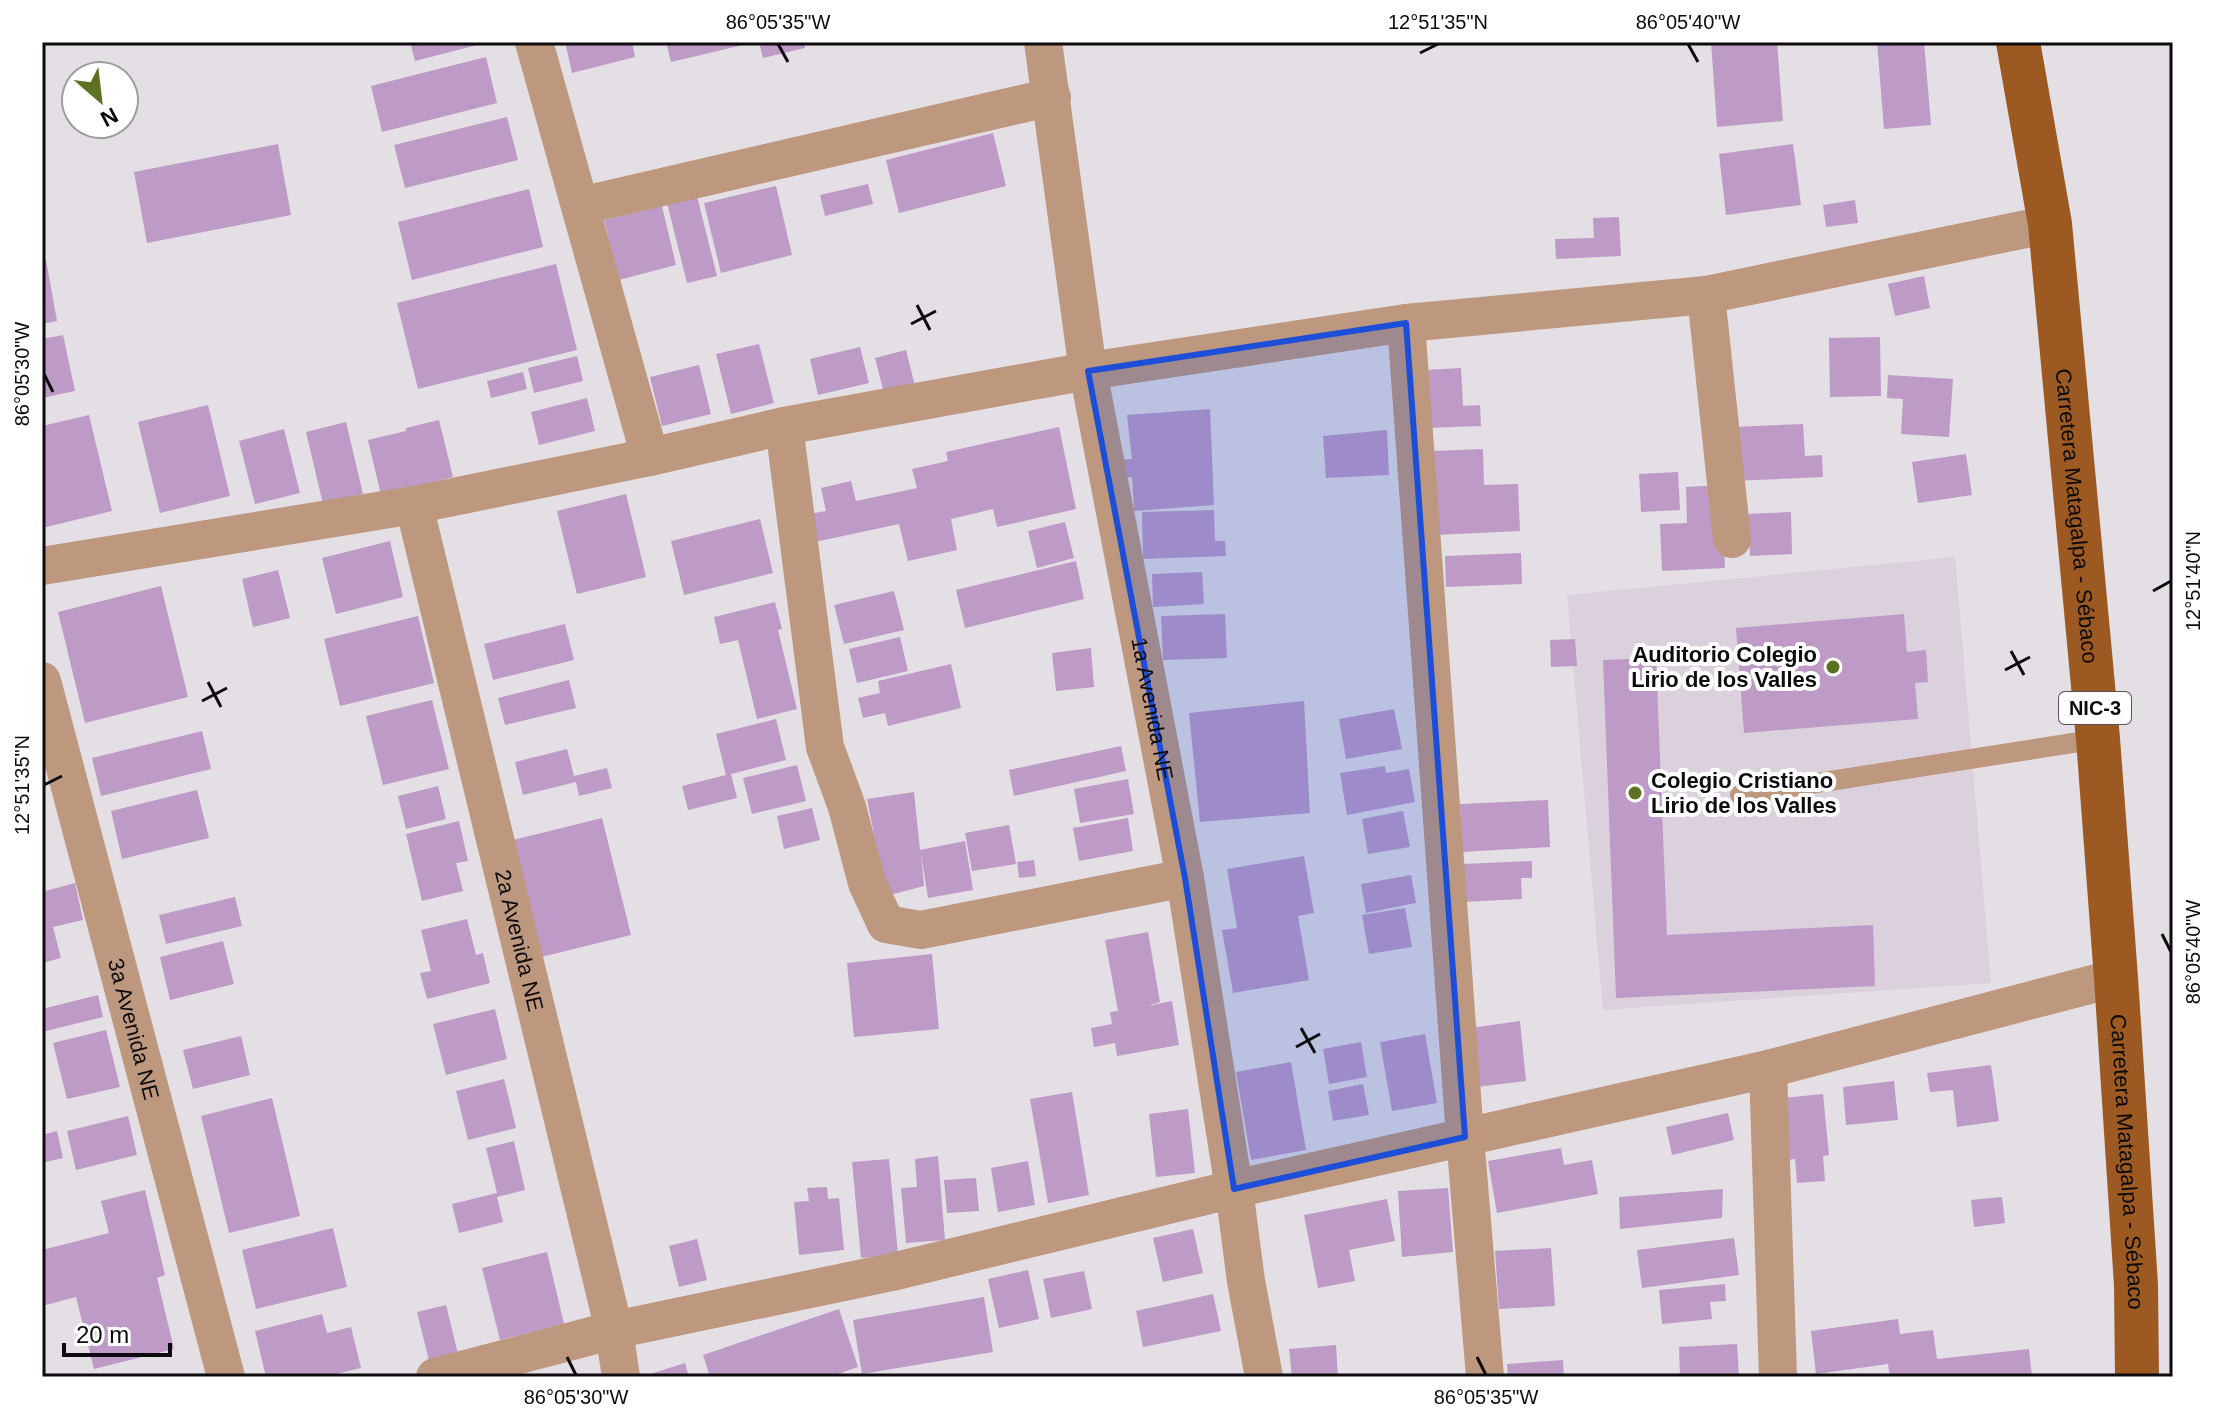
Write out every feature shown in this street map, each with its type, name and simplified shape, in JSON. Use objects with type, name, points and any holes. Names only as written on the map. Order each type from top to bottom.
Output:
[{"type":"main road","name":"Carretera Matagalpa - Sébaco","points":[[2018,42],[2050,224],[2098,739],[2136,1285],[2137,1377]]},
{"type":"street","points":[[534,42],[650,457]]},
{"type":"street","name":"1a Avenida NE","points":[[1043,42],[1088,371],[1185,878],[1246,1281],[1264,1377]]},
{"type":"street","points":[[580,206],[1052,97]]},
{"type":"street","points":[[42,566],[414,505],[784,426],[1088,371],[1406,323],[1706,295],[2050,224]]},
{"type":"street","points":[[1706,295],[1732,539]]},
{"type":"street","points":[[1406,323],[1485,1377]]},
{"type":"street","points":[[784,426],[825,747],[847,807],[867,883],[886,924],[921,930],[1185,878]]},
{"type":"street","name":"2a Avenida NE","points":[[414,505],[614,1330],[621,1377]]},
{"type":"street","name":"3a Avenida NE","points":[[42,681],[226,1377]]},
{"type":"street","points":[[435,1377],[614,1330],[892,1272],[1234,1189],[1768,1069],[2116,978]]},
{"type":"street","points":[[1768,1069],[1778,1377]]},
{"type":"lane","points":[[1740,795],[2098,739]]},
{"type":"highlighted area","points":[[1406,323],[1465,1137],[1234,1189],[1185,878],[1088,371]]},
{"type":"shaded area","points":[[1955,557],[1991,983],[1603,1010],[1567,595]]},
{"type":"building","points":[[410,42],[485,42],[485,43],[415,61]]},
{"type":"building","points":[[565,42],[632,42],[635,57],[572,73]]},
{"type":"building","points":[[666,42],[742,42],[743,45],[671,62]]},
{"type":"building","points":[[759,42],[804,42],[805,48],[763,58]]},
{"type":"building","points":[[1711,42],[1777,42],[1783,121],[1717,127]]},
{"type":"building","points":[[1877,42],[1924,42],[1931,125],[1884,129]]},
{"type":"building","points":[[486,57],[497,103],[382,132],[371,86]]},
{"type":"building","points":[[507,117],[518,160],[405,188],[394,145]]},
{"type":"building","points":[[993,133],[1006,186],[899,213],[886,160]]},
{"type":"building","points":[[278,144],[291,215],[147,243],[134,172]]},
{"type":"building","points":[[1793,144],[1801,205],[1726,215],[1719,154]]},
{"type":"building","points":[[868,184],[873,204],[825,216],[820,195]]},
{"type":"building","points":[[776,186],[792,255],[721,273],[704,203]]},
{"type":"building","points":[[529,189],[543,247],[412,280],[398,222]]},
{"type":"building","points":[[697,196],[717,276],[687,283],[667,203]]},
{"type":"building","points":[[1855,200],[1858,223],[1826,227],[1823,205]]},
{"type":"building","points":[[662,206],[676,265],[619,280],[604,220]]},
{"type":"building","points":[[1619,217],[1621,256],[1556,259],[1555,239],[1594,238],[1593,218]]},
{"type":"building","points":[[46,260],[57,321],[42,324],[42,261]]},
{"type":"building","points":[[556,264],[577,350],[418,389],[397,303]]},
{"type":"building","points":[[1924,276],[1930,308],[1895,316],[1888,284]]},
{"type":"building","points":[[63,335],[75,391],[42,398],[42,339]]},
{"type":"building","points":[[1880,337],[1881,396],[1830,397],[1829,338]]},
{"type":"building","points":[[759,344],[774,403],[731,414],[716,354]]},
{"type":"building","points":[[860,347],[869,383],[818,395],[810,359]]},
{"type":"building","points":[[906,350],[917,394],[886,401],[875,358]]},
{"type":"building","points":[[577,356],[583,381],[534,393],[528,368]]},
{"type":"building","points":[[699,365],[711,414],[662,426],[650,377]]},
{"type":"building","points":[[1461,368],[1463,406],[1480,405],[1481,426],[1426,428],[1424,370]]},
{"type":"building","points":[[523,372],[527,389],[491,398],[487,381]]},
{"type":"building","points":[[1888,375],[1953,379],[1949,437],[1901,434],[1903,399],[1887,398]]},
{"type":"building","points":[[587,398],[595,431],[539,445],[531,412]]},
{"type":"building","points":[[208,405],[230,496],[160,513],[138,422]]},
{"type":"building","points":[[1210,409],[1214,505],[1134,511],[1132,477],[1116,478],[1115,460],[1132,459],[1127,415]]},
{"type":"building","points":[[89,415],[112,511],[42,528],[42,426]]},
{"type":"building","points":[[439,420],[453,477],[381,495],[368,440]]},
{"type":"building","points":[[346,422],[363,494],[323,504],[306,432]]},
{"type":"building","points":[[1803,424],[1805,456],[1822,455],[1823,477],[1733,481],[1731,427]]},
{"type":"building","points":[[1059,427],[1076,509],[997,527],[993,509],[951,519],[957,550],[908,561],[899,524],[815,542],[809,514],[826,511],[821,488],[851,481],[856,501],[917,488],[912,469],[948,461],[946,452]]},
{"type":"building","points":[[284,429],[300,493],[255,504],[239,441]]},
{"type":"building","points":[[1387,430],[1389,475],[1326,478],[1323,436]]},
{"type":"building","points":[[1483,449],[1484,485],[1518,484],[1520,531],[1436,535],[1433,451]]},
{"type":"building","points":[[1966,454],[1972,495],[1918,503],[1912,462]]},
{"type":"building","points":[[1678,472],[1680,510],[1641,512],[1639,474]]},
{"type":"building","points":[[1721,485],[1725,568],[1662,571],[1660,524],[1687,523],[1686,487]]},
{"type":"building","points":[[626,494],[646,577],[577,594],[557,511]]},
{"type":"building","points":[[1214,510],[1215,541],[1225,541],[1226,556],[1143,559],[1142,512]]},
{"type":"building","points":[[1791,512],[1792,554],[1750,556],[1748,514]]},
{"type":"building","points":[[760,519],[773,573],[684,595],[671,541]]},
{"type":"building","points":[[1065,522],[1074,558],[1037,568],[1028,531]]},
{"type":"building","points":[[390,541],[403,597],[336,614],[322,558]]},
{"type":"building","points":[[1521,553],[1522,584],[1446,587],[1445,556]]},
{"type":"building","points":[[1076,561],[1084,599],[965,628],[956,590]]},
{"type":"building","points":[[278,570],[290,618],[253,627],[242,579]]},
{"type":"building","points":[[1202,572],[1204,604],[1153,607],[1152,574]]},
{"type":"building","points":[[161,586],[188,697],[85,723],[58,612]]},
{"type":"building","points":[[894,591],[904,630],[844,644],[834,605]]},
{"type":"building","points":[[775,602],[782,629],[778,630],[797,709],[757,719],[738,640],[720,644],[714,617]]},
{"type":"building","points":[[1225,614],[1227,658],[1163,660],[1161,616]]},
{"type":"building","name":"Auditorio Colegio Lirio de los Valles","points":[[1904,614],[1907,652],[1926,650],[1928,682],[1915,683],[1918,719],[1744,733],[1736,628]]},
{"type":"building","points":[[418,616],[434,683],[340,706],[324,639]]},
{"type":"building","points":[[565,624],[574,660],[493,680],[484,644]]},
{"type":"building","points":[[900,637],[908,671],[857,683],[849,649]]},
{"type":"building","points":[[1575,639],[1577,666],[1551,667],[1550,640]]},
{"type":"building","points":[[1091,648],[1094,687],[1056,691],[1052,653]]},
{"type":"building","name":"Colegio Cristiano Lirio de los Valles","points":[[1656,658],[1667,935],[1873,925],[1875,986],[1616,998],[1603,660]]},
{"type":"building","points":[[951,664],[961,708],[888,726],[885,713],[863,718],[858,698],[880,693],[878,681]]},
{"type":"building","points":[[569,680],[576,708],[505,725],[498,698]]},
{"type":"building","points":[[432,700],[449,769],[383,785],[366,716]]},
{"type":"building","points":[[1304,701],[1310,813],[1200,822],[1189,713]]},
{"type":"building","points":[[1394,709],[1402,749],[1346,759],[1339,719]]},
{"type":"building","points":[[776,719],[786,760],[731,774],[737,798],[688,810],[682,786],[726,775],[716,734]]},
{"type":"building","points":[[202,731],[211,769],[101,796],[92,758]]},
{"type":"building","points":[[1121,746],[1126,771],[1014,796],[1009,770]]},
{"type":"building","points":[[567,749],[574,776],[607,768],[612,788],[579,796],[576,782],[523,795],[515,762]]},
{"type":"building","points":[[797,765],[806,801],[752,814],[743,778]]},
{"type":"building","points":[[1385,766],[1386,773],[1409,769],[1415,802],[1347,815],[1340,773]]},
{"type":"building","points":[[1128,779],[1134,814],[1080,823],[1074,789]]},
{"type":"building","points":[[438,786],[446,819],[406,829],[398,796]]},
{"type":"building","points":[[197,790],[209,838],[122,859],[111,811]]},
{"type":"building","points":[[914,792],[920,850],[965,841],[973,890],[928,898],[921,854],[924,886],[886,896],[867,799]]},
{"type":"building","points":[[1548,800],[1550,847],[1462,852],[1460,804]]},
{"type":"building","points":[[812,808],[820,840],[784,849],[777,816]]},
{"type":"building","points":[[1403,811],[1410,847],[1368,854],[1362,819]]},
{"type":"building","points":[[602,818],[631,935],[541,957],[513,840]]},
{"type":"building","points":[[1128,818],[1133,851],[1079,861],[1073,828]]},
{"type":"building","points":[[459,821],[468,861],[456,863],[463,891],[422,901],[406,834]]},
{"type":"building","points":[[1009,825],[1016,864],[972,871],[965,833]]},
{"type":"building","points":[[1304,856],[1314,913],[1298,916],[1309,980],[1233,993],[1222,930],[1237,928],[1227,869]]},
{"type":"building","points":[[1034,860],[1036,876],[1019,878],[1017,862]]},
{"type":"building","points":[[1532,861],[1532,878],[1521,878],[1522,899],[1463,902],[1462,864]]},
{"type":"building","points":[[1411,875],[1416,903],[1366,913],[1361,884]]},
{"type":"building","points":[[75,883],[83,920],[53,927],[61,958],[42,963],[42,892]]},
{"type":"building","points":[[235,897],[242,926],[166,944],[159,915]]},
{"type":"building","points":[[1405,908],[1412,947],[1369,954],[1362,915]]},
{"type":"building","points":[[467,919],[476,955],[483,953],[490,983],[427,999],[420,973],[431,971],[421,930]]},
{"type":"building","points":[[1148,932],[1160,1002],[1147,1006],[1172,1001],[1179,1045],[1117,1056],[1115,1043],[1094,1047],[1091,1028],[1112,1024],[1110,1012],[1118,1011],[1105,940]]},
{"type":"building","points":[[223,941],[234,984],[170,1000],[160,957]]},
{"type":"building","points":[[932,954],[939,1029],[854,1037],[847,963]]},
{"type":"building","points":[[98,995],[103,1017],[42,1032],[42,1009]]},
{"type":"building","points":[[495,1009],[507,1059],[446,1075],[433,1024]]},
{"type":"building","points":[[1520,1021],[1526,1081],[1477,1087],[1470,1028]]},
{"type":"building","points":[[106,1030],[120,1087],[67,1099],[53,1043]]},
{"type":"building","points":[[1425,1034],[1437,1103],[1392,1111],[1380,1042]]},
{"type":"building","points":[[241,1036],[250,1075],[193,1089],[183,1050]]},
{"type":"building","points":[[1361,1042],[1367,1077],[1329,1084],[1323,1049]]},
{"type":"building","points":[[1291,1062],[1306,1150],[1251,1160],[1236,1072]]},
{"type":"building","points":[[1991,1065],[1999,1121],[1957,1127],[1953,1090],[1930,1092],[1927,1073]]},
{"type":"building","points":[[504,1079],[516,1128],[468,1140],[456,1091]]},
{"type":"building","points":[[1894,1081],[1898,1120],[1846,1125],[1843,1087]]},
{"type":"building","points":[[1363,1084],[1369,1115],[1333,1121],[1328,1091]]},
{"type":"building","points":[[1072,1092],[1089,1195],[1048,1203],[1030,1099]]},
{"type":"building","points":[[1823,1094],[1829,1155],[1823,1156],[1825,1181],[1797,1183],[1795,1159],[1788,1160],[1783,1098]]},
{"type":"building","points":[[272,1098],[300,1216],[229,1233],[201,1116]]},
{"type":"building","points":[[1188,1109],[1195,1173],[1156,1177],[1149,1114]]},
{"type":"building","points":[[1728,1113],[1734,1140],[1672,1155],[1666,1127]]},
{"type":"building","points":[[128,1116],[137,1155],[76,1170],[67,1131]]},
{"type":"building","points":[[57,1131],[63,1158],[42,1163],[42,1135]]},
{"type":"building","points":[[514,1141],[525,1190],[497,1197],[503,1222],[459,1233],[452,1204],[497,1193],[486,1148]]},
{"type":"building","points":[[1561,1148],[1564,1165],[1592,1160],[1598,1194],[1497,1213],[1488,1161]]},
{"type":"building","points":[[938,1156],[945,1240],[906,1243],[901,1188],[917,1187],[915,1159]]},
{"type":"building","points":[[889,1159],[898,1254],[861,1258],[852,1162]]},
{"type":"building","points":[[1028,1161],[1035,1205],[998,1212],[991,1168]]},
{"type":"building","points":[[976,1178],[979,1211],[947,1213],[944,1180]]},
{"type":"building","points":[[827,1187],[828,1199],[839,1198],[844,1250],[799,1255],[794,1202],[809,1201],[807,1188]]},
{"type":"building","points":[[1448,1188],[1453,1252],[1402,1257],[1398,1191]]},
{"type":"building","points":[[1723,1189],[1722,1218],[1620,1229],[1619,1197]]},
{"type":"building","points":[[145,1190],[165,1275],[157,1278],[174,1349],[94,1369],[76,1297],[42,1306],[42,1250],[109,1233],[101,1201]]},
{"type":"building","points":[[2002,1197],[2005,1223],[1974,1227],[1971,1200]]},
{"type":"building","points":[[1387,1199],[1395,1241],[1349,1250],[1355,1281],[1318,1288],[1304,1215]]},
{"type":"building","points":[[333,1228],[347,1287],[256,1309],[242,1250]]},
{"type":"building","points":[[1193,1229],[1203,1273],[1163,1282],[1153,1238]]},
{"type":"building","points":[[1734,1238],[1739,1275],[1642,1288],[1637,1250]]},
{"type":"building","points":[[697,1239],[707,1280],[679,1287],[669,1246]]},
{"type":"building","points":[[1551,1248],[1555,1306],[1499,1309],[1495,1251]]},
{"type":"building","points":[[547,1252],[564,1324],[500,1340],[482,1268]]},
{"type":"building","points":[[1028,1270],[1039,1319],[999,1328],[988,1279]]},
{"type":"building","points":[[1084,1271],[1092,1309],[1051,1318],[1043,1279]]},
{"type":"building","points":[[1725,1284],[1726,1301],[1710,1302],[1712,1319],[1662,1324],[1659,1290]]},
{"type":"building","points":[[1213,1294],[1221,1331],[1143,1347],[1136,1311]]},
{"type":"building","points":[[984,1297],[993,1352],[862,1374],[853,1320]]},
{"type":"building","points":[[446,1305],[460,1362],[431,1369],[417,1312]]},
{"type":"building","points":[[839,1309],[858,1367],[829,1377],[710,1377],[703,1355]]},
{"type":"building","points":[[322,1314],[327,1333],[351,1327],[361,1368],[323,1377],[266,1377],[255,1331]]},
{"type":"building","points":[[1898,1319],[1900,1334],[1933,1330],[1937,1359],[2029,1349],[2032,1377],[1890,1377],[1888,1364],[1816,1374],[1811,1331]]},
{"type":"building","points":[[1737,1344],[1739,1377],[1680,1377],[1679,1347]]},
{"type":"building","points":[[1336,1345],[1338,1377],[1292,1377],[1289,1349]]},
{"type":"building","points":[[1563,1360],[1564,1377],[1508,1377],[1507,1364]]},
{"type":"building","points":[[685,1363],[689,1377],[644,1377],[644,1376]]},
{"type":"place","name":"Auditorio Colegio Lirio de los Valles","points":[[1833,667]]},
{"type":"place","name":"Colegio Cristiano Lirio de los Valles","points":[[1635,793]]}]
